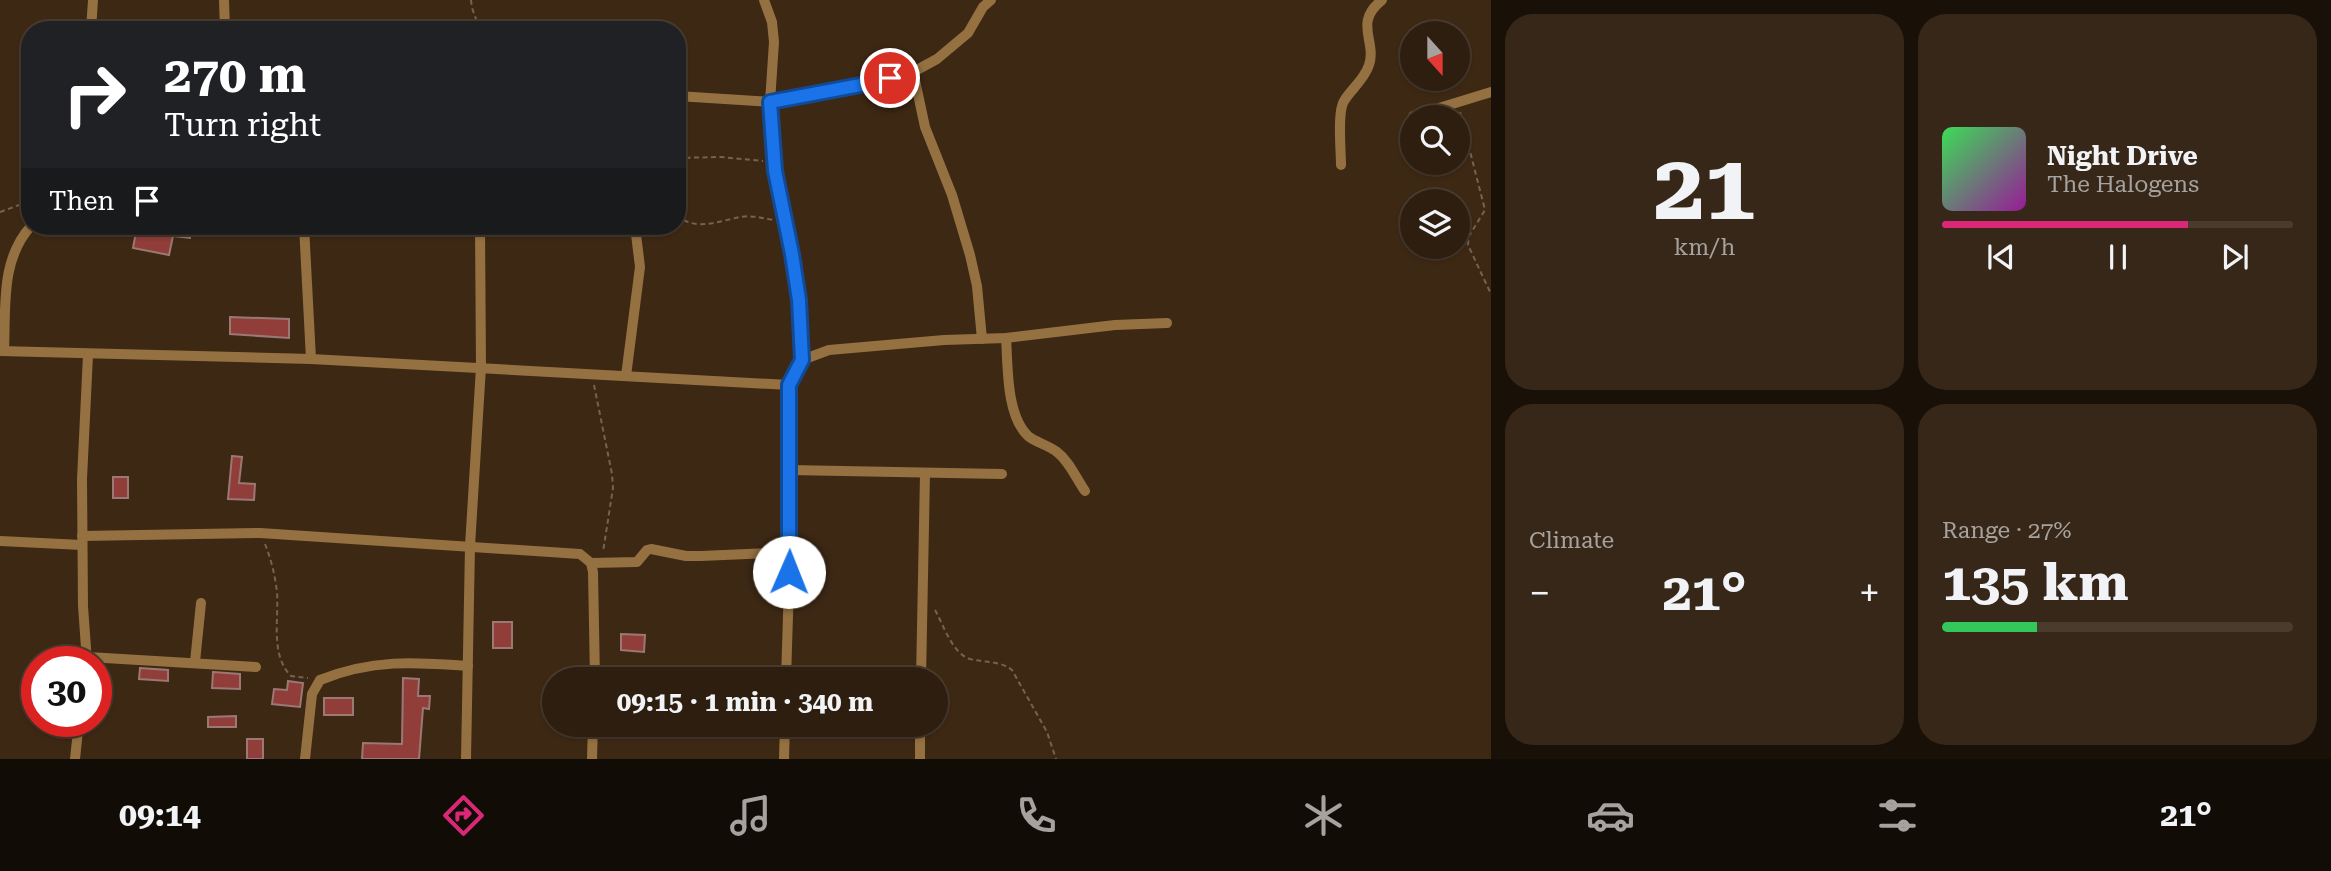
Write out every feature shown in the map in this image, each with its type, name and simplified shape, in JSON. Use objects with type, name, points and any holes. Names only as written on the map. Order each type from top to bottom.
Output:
[{"type":"street","points":[[92,21],[93,0]]},
{"type":"street","points":[[223,0],[224,21]]},
{"type":"street","points":[[764,0],[772,22],[774,42],[770,102],[774,162],[799,300],[802,360],[789,385],[790,552],[786,667]]},
{"type":"street","points":[[686,97],[770,102],[913,72],[937,59],[968,33],[983,7],[991,0]]},
{"type":"street","points":[[1341,165],[1341,109],[1368,67],[1370,60],[1366,28],[1370,13],[1382,0]]},
{"type":"street","points":[[913,72],[925,127],[970,255],[977,286],[982,339]]},
{"type":"street","points":[[1453,105],[1491,92]]},
{"type":"street","points":[[22,235],[13,251],[9,266],[2,351],[311,359],[789,385]]},
{"type":"street","points":[[304,235],[311,359]]},
{"type":"street","points":[[466,759],[470,546],[481,367],[480,235]]},
{"type":"street","points":[[626,376],[640,267],[636,235]]},
{"type":"street","points":[[802,360],[829,350],[944,340],[1006,338],[1115,325],[1167,323]]},
{"type":"street","points":[[1006,338],[1010,393],[1017,421],[1026,434],[1056,450],[1066,460],[1084,491]]},
{"type":"street","points":[[87,646],[83,606],[82,447],[88,355]]},
{"type":"street","points":[[789,470],[1002,474]]},
{"type":"street","points":[[921,667],[925,474]]},
{"type":"street","points":[[0,541],[82,541],[260,533],[580,554],[596,563],[637,562],[651,549],[685,556],[790,552]]},
{"type":"street","points":[[595,667],[593,572],[596,563]]},
{"type":"street","points":[[195,662],[201,603]]},
{"type":"street","points":[[112,660],[195,662],[256,667]]},
{"type":"street","points":[[305,759],[312,694],[320,680],[368,665],[393,663],[468,666]]},
{"type":"street","points":[[75,759],[77,737]]},
{"type":"street","points":[[592,759],[593,737]]},
{"type":"street","points":[[784,759],[785,737]]},
{"type":"street","points":[[919,759],[920,737]]},
{"type":"path","points":[[471,0],[477,21]]},
{"type":"path","points":[[1457,104],[1485,210]]},
{"type":"path","points":[[686,158],[774,162]]},
{"type":"path","points":[[0,212],[21,204]]},
{"type":"path","points":[[1491,208],[1485,210],[1469,236],[1468,245],[1491,294]]},
{"type":"path","points":[[686,222],[696,224],[749,216],[785,223]]},
{"type":"path","points":[[592,374],[613,488],[596,563]]},
{"type":"path","points":[[260,533],[274,572],[280,663],[290,676],[320,680]]},
{"type":"path","points":[[923,591],[958,651],[968,658],[1005,664],[1012,670],[1046,732],[1056,759]]},
{"type":"building","points":[[135,235],[190,235],[190,238],[173,236],[169,255],[133,248]]},
{"type":"building","points":[[230,317],[289,319],[289,338],[230,334]]},
{"type":"building","points":[[232,456],[242,457],[239,483],[255,484],[254,500],[228,499]]},
{"type":"building","points":[[113,477],[128,477],[128,498],[113,498]]},
{"type":"building","points":[[493,622],[512,622],[512,648],[493,648]]},
{"type":"building","points":[[621,634],[645,635],[644,652],[621,650]]},
{"type":"building","points":[[140,668],[168,670],[168,681],[139,679]]},
{"type":"building","points":[[213,672],[240,674],[240,689],[212,688]]},
{"type":"building","points":[[403,678],[419,679],[418,696],[430,696],[429,709],[423,708],[419,759],[362,759],[363,743],[402,744]]},
{"type":"building","points":[[288,681],[303,683],[300,707],[272,704],[274,689],[287,690]]},
{"type":"building","points":[[324,698],[353,698],[353,715],[324,715]]},
{"type":"building","points":[[236,716],[236,727],[208,727],[208,717]]},
{"type":"building","points":[[247,739],[263,739],[263,759],[247,759]]},
{"type":"route","points":[[789,572],[789,385],[802,360],[799,300],[775,171],[770,102],[890,78]]}]
